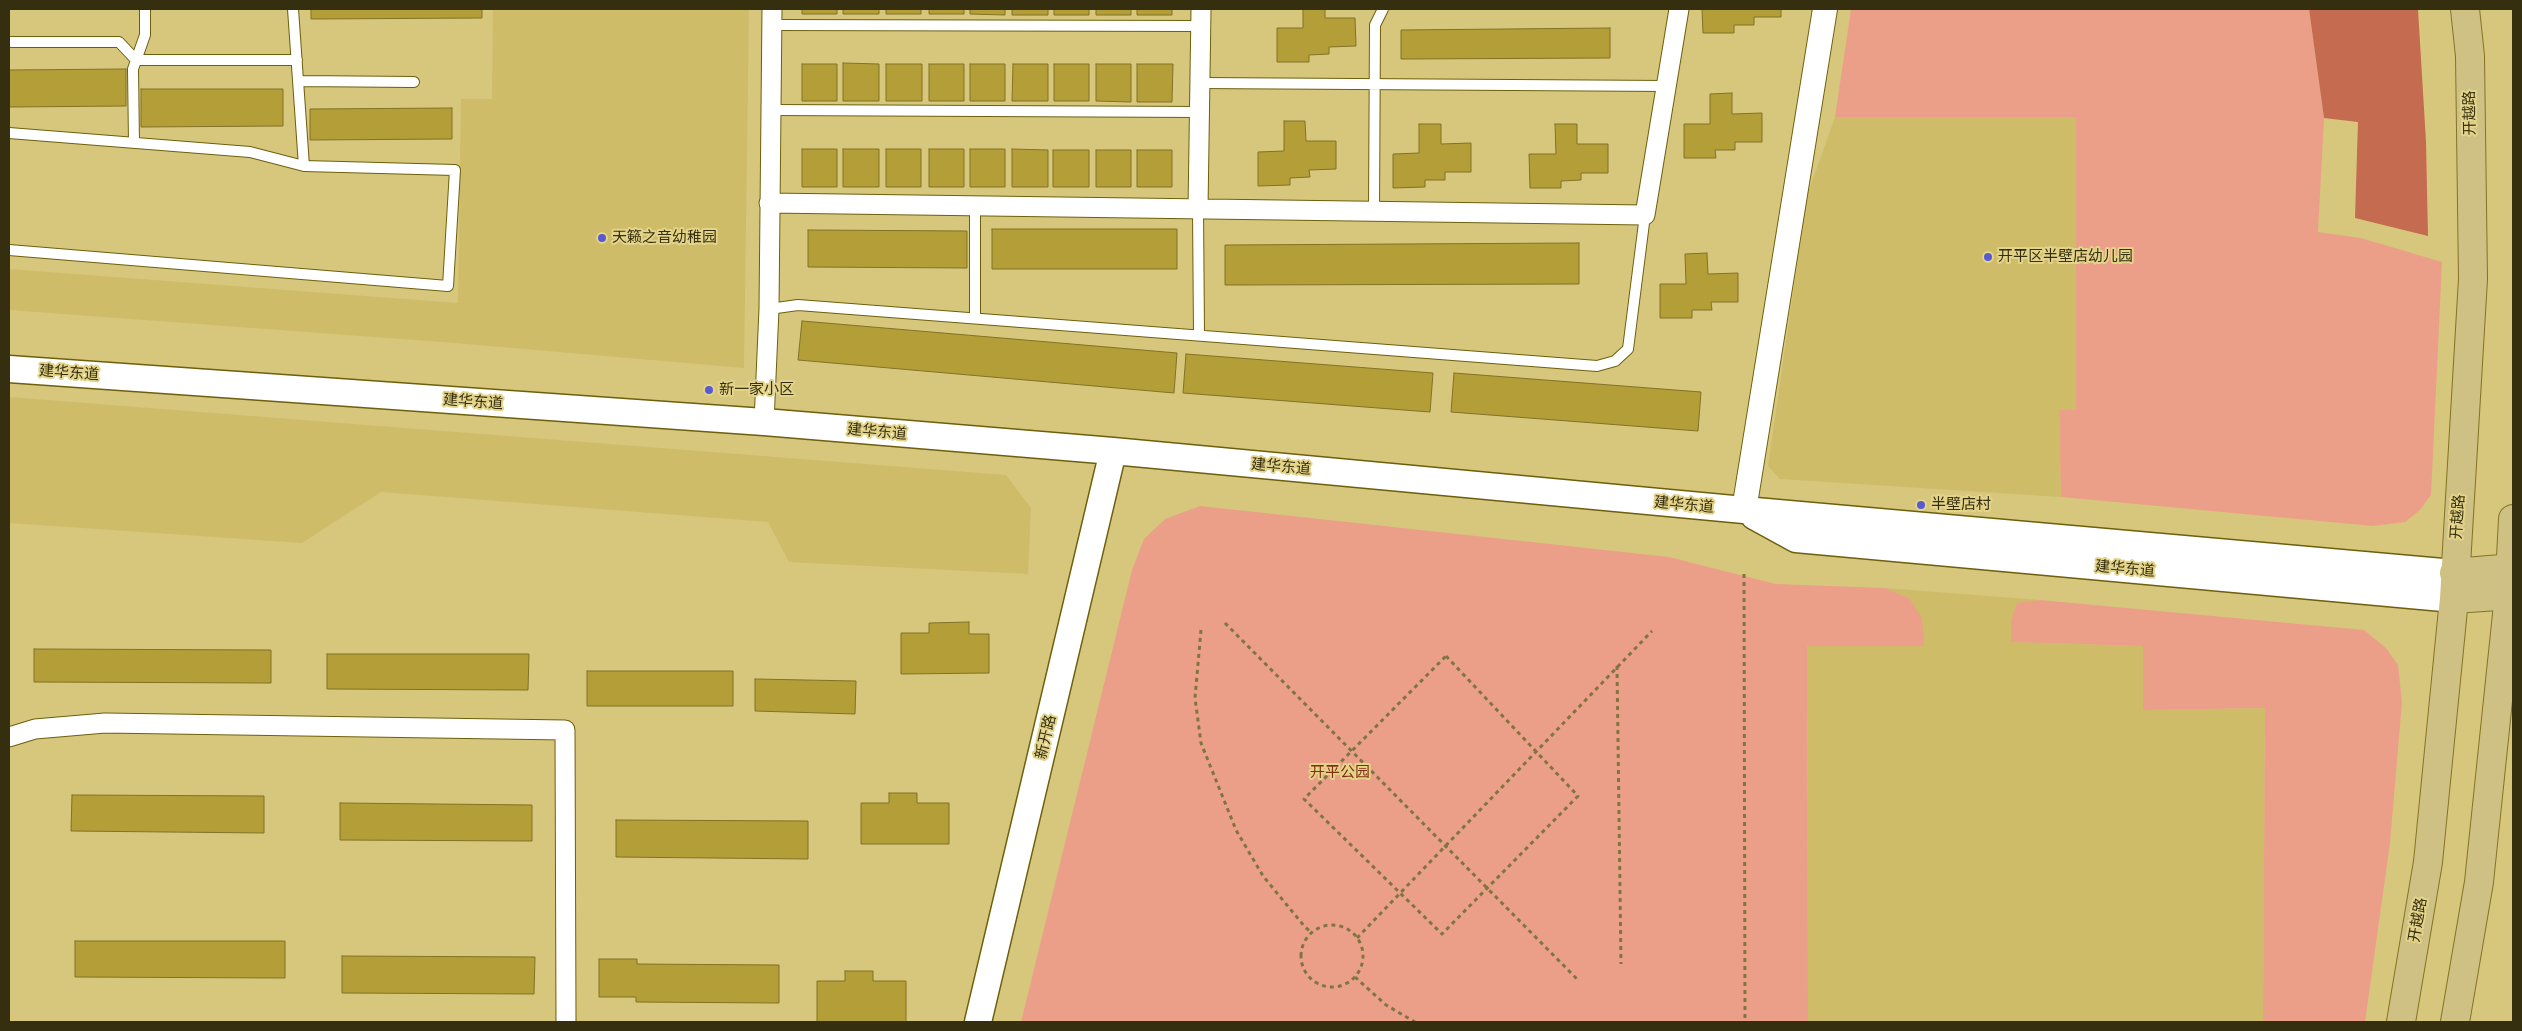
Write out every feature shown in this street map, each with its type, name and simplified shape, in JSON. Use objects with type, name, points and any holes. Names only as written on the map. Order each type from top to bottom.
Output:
[{"type":"main road","name":"开越路","points":[[2401,1022],[2428,862],[2454,586],[2473,279],[2470,56],[2465,9]]},
{"type":"main road","name":"建华东道","points":[[9,369],[764,422],[1113,451],[1744,510],[2454,586],[2511,595]]},
{"type":"main road","name":"新开路","points":[[978,1022],[1113,451]]},
{"type":"main road","points":[[2455,1022],[2479,882],[2511,595],[2513,519]]},
{"type":"main road","name":"建华东道","points":[[2454,586],[2512,567]]},
{"type":"street","points":[[769,203],[1645,215],[1679,9]]},
{"type":"street","points":[[1744,510],[1825,9]]},
{"type":"street","points":[[764,422],[769,309],[772,17]]},
{"type":"street","points":[[1198,209],[1200,18]]},
{"type":"street","points":[[9,737],[35,729],[105,723],[565,730],[566,1022]]},
{"type":"lane","points":[[134,143],[133,69],[145,35],[145,9]]},
{"type":"lane","points":[[294,9],[304,166]]},
{"type":"lane","points":[[1374,212],[1375,25],[1383,9]]},
{"type":"lane","points":[[772,17],[1200,18]]},
{"type":"lane","points":[[11,42],[119,42],[136,60],[297,60]]},
{"type":"lane","points":[[298,81],[414,82]]},
{"type":"lane","points":[[1200,83],[1666,86]]},
{"type":"lane","points":[[771,110],[1200,112]]},
{"type":"lane","points":[[9,134],[250,152],[304,166],[455,170],[448,286],[9,250]]},
{"type":"lane","points":[[975,205],[975,318]]},
{"type":"lane","points":[[1198,209],[1199,334]]},
{"type":"lane","points":[[769,309],[798,305],[1199,334],[1597,366],[1615,361],[1628,349],[1645,215]]},
{"type":"path","points":[[1744,574],[1745,1022]]},
{"type":"path","points":[[1225,623],[1579,981]]},
{"type":"path","points":[[1201,630],[1195,698],[1201,743],[1236,830],[1263,876],[1305,927],[1312,932]]},
{"type":"path","points":[[1357,938],[1617,665],[1652,631]]},
{"type":"path","points":[[1446,656],[1578,796],[1442,934],[1304,799],[1352,751],[1446,656]]},
{"type":"path","points":[[1617,665],[1621,964]]},
{"type":"path","points":[[1336,926],[1350,931],[1357,938],[1362,948],[1363,958],[1355,977],[1347,983],[1328,986],[1310,977],[1301,960],[1302,949],[1312,932],[1321,927],[1336,926]]},
{"type":"path","points":[[1355,977],[1386,1005],[1415,1022]]},
{"type":"shaded area","name":"天籁之音幼稚园","points":[[493,9],[749,9],[744,368],[455,343],[9,310],[9,269],[458,303],[461,99],[492,99]]},
{"type":"shaded area","points":[[2309,9],[2418,9],[2426,142],[2428,236],[2355,218],[2358,122],[2324,118]]},
{"type":"shaded area","points":[[1835,117],[2076,117],[2076,411],[2059,410],[2061,497],[1780,479],[1768,466],[1807,196]]},
{"type":"shaded area","points":[[9,397],[1006,475],[1031,508],[1028,574],[789,562],[768,522],[381,492],[302,543],[9,523]]},
{"type":"shaded area","points":[[1885,588],[2040,600],[2017,604],[2011,642],[2143,646],[2143,710],[2265,708],[2263,1022],[1808,1022],[1807,646],[1924,646],[1909,598]]},
{"type":"green space","points":[[1851,9],[2309,9],[2324,118],[2318,232],[2361,238],[2442,262],[2431,495],[2420,510],[2405,522],[2373,526],[2061,497],[2059,410],[2076,410],[2076,117],[1835,117]]},
{"type":"green space","name":"开平公园","points":[[1200,506],[1669,557],[1776,584],[1885,588],[1909,598],[1922,618],[1924,646],[1807,646],[1808,1022],[1021,1022],[1132,570],[1144,539],[1165,519]]},
{"type":"green space","points":[[2040,600],[2364,630],[2386,648],[2398,665],[2402,702],[2390,843],[2365,1022],[2263,1022],[2265,708],[2143,710],[2143,646],[2011,642],[2011,621],[2017,603]]},
{"type":"building","points":[[311,9],[482,9],[482,18],[311,19]]},
{"type":"building","points":[[802,9],[837,9],[837,14],[802,14]]},
{"type":"building","points":[[843,9],[879,9],[879,14],[843,14]]},
{"type":"building","points":[[886,9],[921,9],[921,14],[886,14]]},
{"type":"building","points":[[929,9],[964,9],[964,14],[929,14]]},
{"type":"building","points":[[970,9],[1005,9],[1005,15],[970,14]]},
{"type":"building","points":[[1012,9],[1048,9],[1048,15],[1012,15]]},
{"type":"building","points":[[1054,9],[1089,9],[1089,15],[1054,15]]},
{"type":"building","points":[[1096,9],[1131,9],[1131,15],[1096,15]]},
{"type":"building","points":[[1137,9],[1172,9],[1172,15],[1137,15]]},
{"type":"building","points":[[1303,9],[1325,9],[1325,18],[1355,18],[1356,46],[1329,47],[1329,54],[1309,55],[1309,62],[1277,62],[1277,28],[1303,28]]},
{"type":"building","points":[[1702,9],[1781,9],[1781,17],[1754,17],[1754,25],[1734,25],[1734,33],[1703,33]]},
{"type":"building","points":[[1610,28],[1610,58],[1401,59],[1401,30]]},
{"type":"building","points":[[843,63],[879,64],[879,101],[843,101]]},
{"type":"building","points":[[802,64],[837,64],[837,101],[802,101]]},
{"type":"building","points":[[886,64],[922,64],[922,101],[886,101]]},
{"type":"building","points":[[929,64],[964,64],[964,101],[929,101]]},
{"type":"building","points":[[970,64],[1005,64],[1005,101],[970,101]]},
{"type":"building","points":[[1013,64],[1048,64],[1048,101],[1012,101]]},
{"type":"building","points":[[1054,64],[1089,64],[1089,101],[1054,101]]},
{"type":"building","points":[[1096,64],[1131,64],[1131,102],[1096,101]]},
{"type":"building","points":[[1137,64],[1173,64],[1172,102],[1137,102]]},
{"type":"building","points":[[126,69],[126,106],[9,107],[9,70]]},
{"type":"building","points":[[141,89],[283,89],[283,126],[141,127]]},
{"type":"building","points":[[1732,93],[1732,114],[1762,113],[1762,142],[1735,142],[1735,150],[1715,150],[1716,158],[1684,158],[1684,124],[1710,124],[1710,94]]},
{"type":"building","points":[[452,108],[452,139],[310,140],[310,109]]},
{"type":"building","points":[[1284,121],[1305,121],[1306,141],[1336,141],[1336,169],[1309,170],[1310,177],[1290,178],[1290,185],[1258,186],[1258,152],[1284,151]]},
{"type":"building","points":[[1419,124],[1441,124],[1441,144],[1471,143],[1471,172],[1445,172],[1445,180],[1425,180],[1425,187],[1393,188],[1393,154],[1419,153]]},
{"type":"building","points":[[1555,124],[1577,124],[1577,144],[1608,144],[1608,173],[1581,173],[1581,180],[1561,181],[1561,188],[1530,188],[1529,154],[1556,154]]},
{"type":"building","points":[[802,149],[837,149],[837,187],[802,187]]},
{"type":"building","points":[[843,149],[879,149],[879,187],[843,187]]},
{"type":"building","points":[[886,149],[921,149],[921,187],[886,187]]},
{"type":"building","points":[[929,149],[964,149],[964,187],[929,187]]},
{"type":"building","points":[[970,149],[1005,149],[1005,187],[970,187]]},
{"type":"building","points":[[1012,149],[1048,150],[1048,187],[1012,187]]},
{"type":"building","points":[[1053,150],[1089,150],[1089,187],[1053,187]]},
{"type":"building","points":[[1096,150],[1131,150],[1131,187],[1096,187]]},
{"type":"building","points":[[1137,150],[1172,150],[1172,187],[1137,187]]},
{"type":"building","points":[[992,229],[1177,229],[1177,269],[992,269]]},
{"type":"building","points":[[808,230],[967,231],[967,268],[808,267]]},
{"type":"building","points":[[1579,243],[1579,284],[1225,285],[1225,245]]},
{"type":"building","points":[[1707,253],[1708,274],[1738,273],[1738,302],[1711,302],[1712,310],[1692,310],[1692,318],[1660,318],[1660,284],[1686,284],[1685,254]]},
{"type":"building","points":[[802,321],[1177,353],[1174,393],[798,360]]},
{"type":"building","points":[[1186,354],[1433,373],[1430,412],[1183,393]]},
{"type":"building","points":[[1454,373],[1701,392],[1698,431],[1451,412]]},
{"type":"building","points":[[969,622],[969,634],[989,634],[989,673],[901,674],[901,633],[929,633],[929,623]]},
{"type":"building","points":[[34,649],[271,650],[271,683],[34,682]]},
{"type":"building","points":[[327,654],[529,654],[528,690],[327,689]]},
{"type":"building","points":[[587,671],[733,671],[733,706],[587,706]]},
{"type":"building","points":[[755,679],[856,681],[855,714],[755,711]]},
{"type":"building","points":[[889,793],[917,793],[917,803],[949,803],[949,844],[861,844],[861,803],[889,803]]},
{"type":"building","points":[[72,795],[264,796],[264,833],[71,831]]},
{"type":"building","points":[[340,803],[532,805],[532,841],[340,840]]},
{"type":"building","points":[[616,820],[808,821],[808,859],[616,857]]},
{"type":"building","points":[[75,941],[285,941],[285,978],[75,977]]},
{"type":"building","points":[[342,956],[535,957],[534,994],[342,993]]},
{"type":"building","points":[[599,959],[637,959],[637,964],[779,965],[779,1003],[636,1002],[636,997],[599,997]]},
{"type":"building","points":[[845,971],[873,971],[873,981],[906,981],[906,1022],[817,1022],[817,981],[845,981]]},
{"type":"place","name":"天籁之音幼稚园","points":[[602,238]]},
{"type":"place","name":"开平区半壁店幼儿园","points":[[1988,257]]},
{"type":"place","name":"新一家小区","points":[[709,390]]},
{"type":"place","name":"半壁店村","points":[[1921,505]]}]
